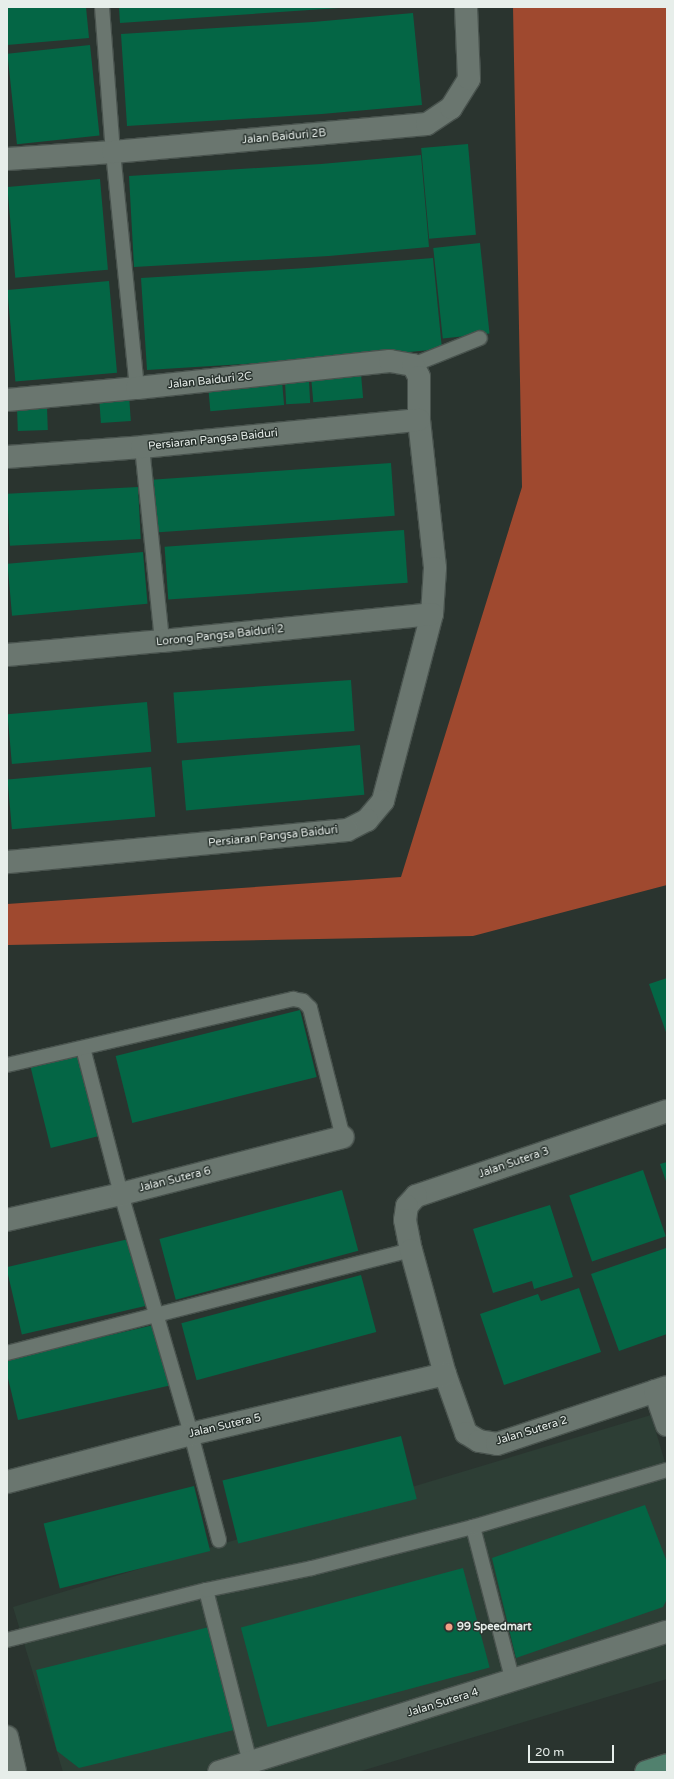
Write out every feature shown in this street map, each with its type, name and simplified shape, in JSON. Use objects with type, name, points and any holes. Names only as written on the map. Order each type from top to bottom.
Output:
[{"type":"street","name":"Jalan Baiduri 2B","points":[[7,159],[113,152],[427,124],[451,108],[469,79],[466,7]]},
{"type":"street","name":"Jalan Baiduri 2C","points":[[7,400],[137,388],[390,361],[413,365]]},
{"type":"street","name":"Persiaran Pangsa Baiduri","points":[[7,862],[347,830],[367,820],[383,801],[432,614],[435,568],[419,420],[419,377],[413,365]]},
{"type":"street","name":"Persiaran Pangsa Baiduri","points":[[7,457],[142,447],[419,420]]},
{"type":"street","name":"Lorong Pangsa Baiduri 2","points":[[7,655],[432,614]]},
{"type":"street","name":"Jalan Sutera 3","points":[[411,1250],[405,1220],[407,1206],[416,1196],[667,1111]]},
{"type":"street","name":"Jalan Sutera 6","points":[[7,1220],[121,1194],[343,1137]]},
{"type":"street","name":"Jalan Sutera 2","points":[[411,1250],[445,1374],[466,1433],[479,1442],[497,1444],[661,1389]]},
{"type":"street","name":"Jalan Sutera 5","points":[[7,1482],[191,1434],[445,1374]]},
{"type":"street","points":[[661,1389],[667,1425]]},
{"type":"street","name":"Jalan Sutera 4","points":[[219,1772],[512,1682],[667,1632]]},
{"type":"street","points":[[7,1737],[15,1772]]},
{"type":"street","points":[[646,1772],[667,1765]]},
{"type":"lane","points":[[102,7],[113,152],[137,388]]},
{"type":"lane","points":[[413,365],[480,338]]},
{"type":"lane","points":[[142,447],[162,641]]},
{"type":"lane","points":[[7,1065],[293,999],[303,1001],[310,1008],[343,1137]]},
{"type":"lane","points":[[83,1048],[121,1194],[191,1434],[219,1540]]},
{"type":"lane","points":[[7,1353],[157,1316],[411,1250]]},
{"type":"lane","points":[[7,1640],[206,1590],[312,1568],[474,1527],[667,1470]]},
{"type":"lane","points":[[474,1527],[512,1682]]},
{"type":"lane","points":[[206,1590],[250,1762]]},
{"type":"shaded area","points":[[513,7],[667,7],[667,885],[473,936],[7,945],[7,904],[401,877],[522,487]]},
{"type":"shaded area","points":[[651,1415],[667,1469],[667,1679],[358,1772],[63,1772],[13,1607]]},
{"type":"building","points":[[7,7],[86,7],[89,38],[7,45]]},
{"type":"building","points":[[119,7],[339,7],[339,8],[120,23]]},
{"type":"building","points":[[413,13],[422,105],[322,114],[127,126],[121,34],[313,22]]},
{"type":"building","points":[[90,45],[100,136],[17,144],[7,54]]},
{"type":"building","points":[[468,144],[476,235],[429,239],[421,148]]},
{"type":"building","points":[[421,155],[429,247],[329,256],[134,267],[129,176],[321,164]]},
{"type":"building","points":[[100,179],[108,270],[15,278],[7,187]]},
{"type":"building","points":[[480,243],[490,334],[443,338],[433,248]]},
{"type":"building","points":[[433,258],[442,349],[341,358],[147,370],[141,278],[307,268]]},
{"type":"building","points":[[109,281],[117,373],[15,382],[7,290]]},
{"type":"building","points":[[361,374],[363,398],[313,402],[311,378]]},
{"type":"building","points":[[282,381],[284,405],[210,411],[208,387]]},
{"type":"building","points":[[309,381],[310,403],[286,404],[285,382]]},
{"type":"building","points":[[129,395],[131,421],[101,423],[99,397]]},
{"type":"building","points":[[47,407],[48,430],[18,431],[17,408]]},
{"type":"building","points":[[391,463],[395,516],[155,533],[152,480]]},
{"type":"building","points":[[138,487],[141,539],[10,546],[7,494]]},
{"type":"building","points":[[404,530],[408,583],[168,600],[165,547]]},
{"type":"building","points":[[143,552],[148,604],[12,616],[8,564]]},
{"type":"building","points":[[351,680],[355,731],[177,743],[173,692]]},
{"type":"building","points":[[147,702],[151,752],[12,764],[8,714]]},
{"type":"building","points":[[360,745],[364,795],[186,810],[182,761]]},
{"type":"building","points":[[151,767],[155,817],[12,829],[8,780]]},
{"type":"building","points":[[667,978],[667,1035],[649,984]]},
{"type":"building","points":[[300,1010],[317,1077],[132,1123],[116,1056]]},
{"type":"building","points":[[85,1054],[105,1135],[51,1148],[31,1068]]},
{"type":"building","points":[[667,1162],[667,1184],[660,1164]]},
{"type":"building","points":[[643,1170],[666,1236],[592,1262],[569,1195]]},
{"type":"building","points":[[342,1190],[358,1251],[176,1300],[159,1239]]},
{"type":"building","points":[[550,1205],[573,1277],[534,1289],[532,1281],[493,1293],[473,1229]]},
{"type":"building","points":[[133,1238],[149,1305],[22,1334],[7,1267]]},
{"type":"building","points":[[666,1248],[667,1334],[619,1351],[591,1274]]},
{"type":"building","points":[[361,1275],[376,1332],[197,1380],[181,1323]]},
{"type":"building","points":[[579,1288],[601,1352],[504,1385],[480,1314],[538,1294],[541,1301]]},
{"type":"building","points":[[158,1324],[172,1385],[18,1420],[7,1374],[7,1359]]},
{"type":"building","points":[[401,1436],[417,1499],[238,1544],[222,1481]]},
{"type":"building","points":[[194,1486],[210,1551],[60,1589],[44,1523]]},
{"type":"building","points":[[645,1505],[667,1562],[667,1599],[663,1607],[516,1658],[492,1558]]},
{"type":"building","points":[[463,1568],[490,1667],[267,1727],[241,1628]]},
{"type":"building","points":[[209,1627],[234,1730],[79,1768],[57,1751],[36,1670]]},
{"type":"place","name":"99 Speedmart","points":[[449,1627]]}]
